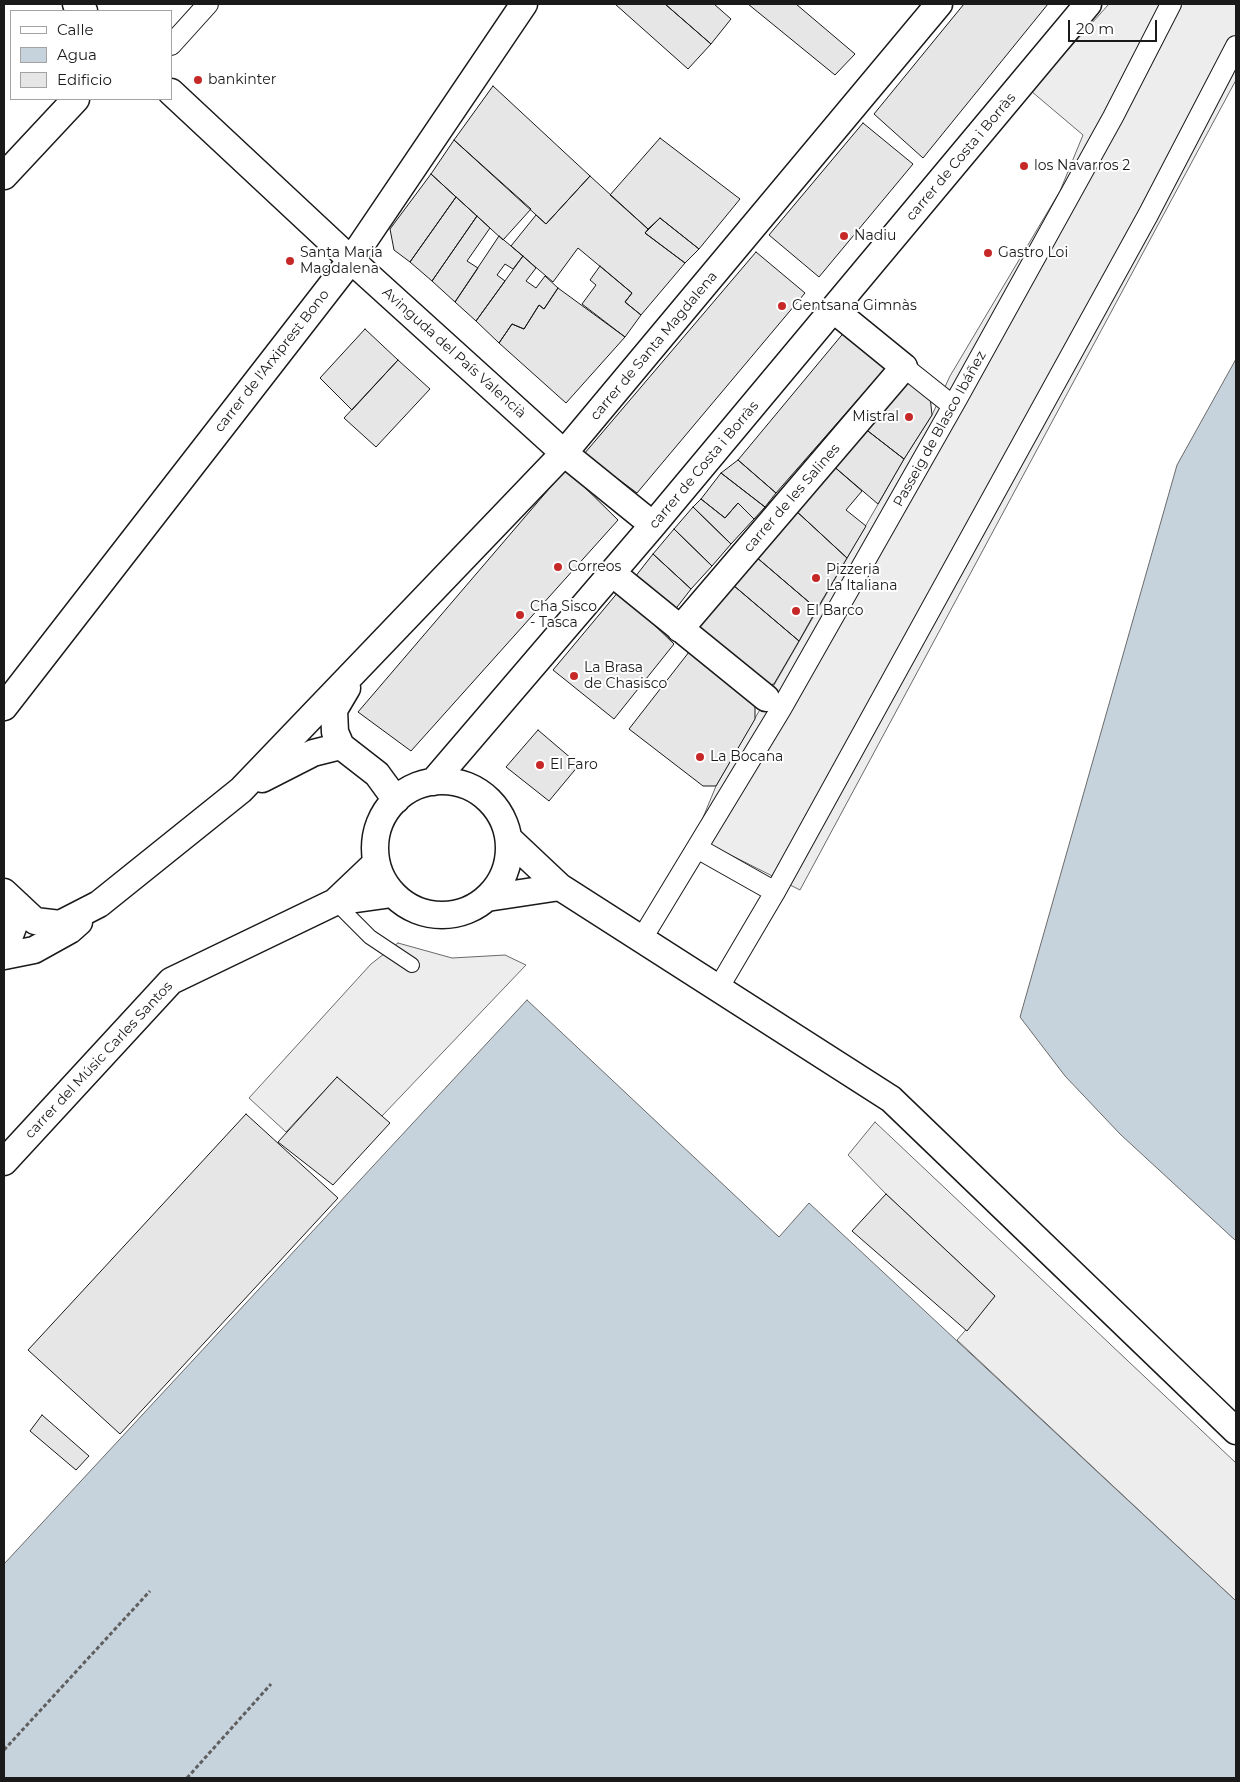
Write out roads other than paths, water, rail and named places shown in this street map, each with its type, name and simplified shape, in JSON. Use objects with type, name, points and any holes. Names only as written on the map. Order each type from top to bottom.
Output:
[{"type":"street","points":[[172,43],[208,4]]},
{"type":"street","name":"carrer de l'Arxiprest Bono","points":[[4,707],[351,260],[524,4]]},
{"type":"street","name":"carrer de Santa Magdalena","points":[[19,906],[60,924],[99,904],[241,790],[564,453],[939,4]]},
{"type":"street","name":"carrer de Costa i Borràs","points":[[433,782],[653,525],[1088,4]]},
{"type":"street","name":"Passeig de Blasco Ibáñez","points":[[641,940],[697,848],[774,704],[953,406],[1114,117],[1171,4]]},
{"type":"street","points":[[719,987],[775,892],[1148,215],[1236,46]]},
{"type":"street","name":"Avinguda del País Valencià","points":[[172,93],[351,260],[564,453],[653,525]]},
{"type":"street","points":[[4,176],[75,100]]},
{"type":"street","points":[[834,310],[953,406]]},
{"type":"street","name":"carrer de les Salines","points":[[680,629],[904,367]]},
{"type":"street","points":[[612,573],[774,704]]},
{"type":"street","name":"carrer de Santa Magdalena","points":[[241,790],[313,753],[341,746],[336,732],[334,710],[354,674]]},
{"type":"street","points":[[341,746],[377,774],[396,800]]},
{"type":"street","points":[[433,782],[467,786],[487,798],[502,817],[509,840],[506,868],[496,889],[472,908],[446,915],[422,912],[392,894],[376,863],[375,840],[381,818],[408,789],[419,784],[433,782]]},
{"type":"street","points":[[509,840],[560,887],[641,940],[719,987],[891,1099],[1236,1431]]},
{"type":"street","points":[[697,848],[775,892]]},
{"type":"street","name":"carrer del Músic Carles Santos","points":[[335,902],[376,863]]},
{"type":"street","points":[[487,898],[560,887]]},
{"type":"street","name":"carrer del Músic Carles Santos","points":[[4,1162],[171,981],[335,902],[392,894]]},
{"type":"street","points":[[4,956],[34,950],[70,930],[99,904]]},
{"type":"street","points":[[4,945],[7,943],[19,906]]},
{"type":"lane","points":[[335,902],[370,937],[412,965]]},
{"type":"water","points":[[1236,359],[1236,1241],[1120,1134],[1065,1076],[1020,1017],[1177,465]]},
{"type":"water","points":[[527,1000],[779,1237],[809,1203],[1236,1601],[1236,1778],[4,1778],[4,1564]]},
{"type":"place","name":"bankinter","points":[[198,80]]},
{"type":"place","name":"los Navarros 2","points":[[1024,166]]},
{"type":"place","name":"Nadiu","points":[[844,236]]},
{"type":"place","name":"Gastro Loi","points":[[988,253]]},
{"type":"place","name":"Santa Maria Magdalena","points":[[290,261]]},
{"type":"place","name":"Gentsana Gimnàs","points":[[782,306]]},
{"type":"place","name":"Mistral","points":[[909,417]]},
{"type":"place","name":"Correos","points":[[558,567]]},
{"type":"place","name":"Pizzeria La Italiana","points":[[816,578]]},
{"type":"place","name":"El Barco","points":[[796,611]]},
{"type":"place","name":"Cha Sisco - Tasca","points":[[520,615]]},
{"type":"place","name":"La Brasa de Chasisco","points":[[574,676]]},
{"type":"place","name":"La Bocana","points":[[700,757]]},
{"type":"place","name":"El Faro","points":[[540,765]]}]
